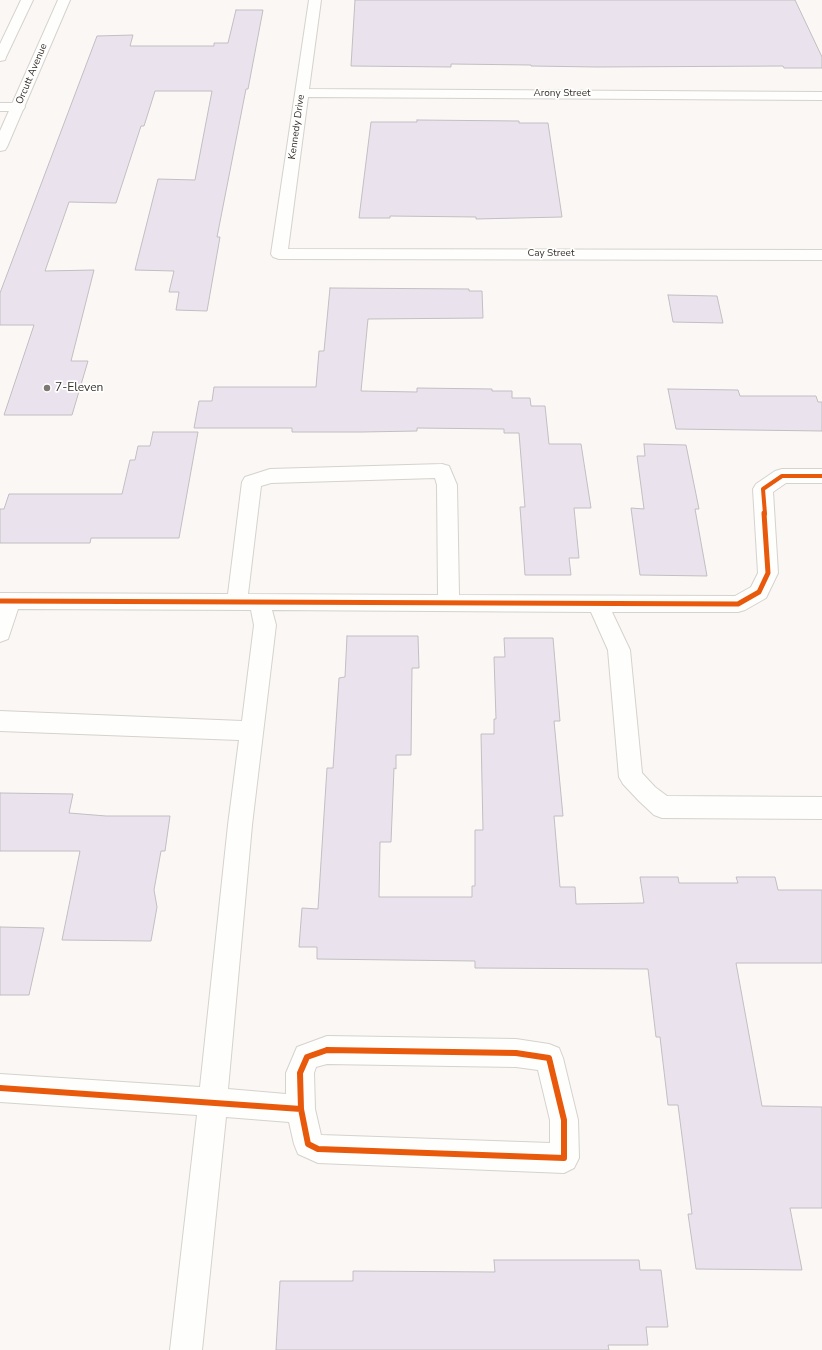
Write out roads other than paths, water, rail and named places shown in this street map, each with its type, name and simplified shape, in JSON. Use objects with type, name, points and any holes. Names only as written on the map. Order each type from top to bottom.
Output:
[{"type":"street","points":[[0,57],[27,0]]},
{"type":"street","name":"Orcutt Avenue","points":[[0,147],[64,0]]},
{"type":"street","name":"Kennedy Drive","points":[[279,254],[314,0]]},
{"type":"street","name":"Arony Street","points":[[301,93],[822,96]]},
{"type":"street","points":[[0,107],[18,107]]},
{"type":"street","name":"Cay Street","points":[[279,254],[822,255]]},
{"type":"street","points":[[186,1350],[214,1102],[240,825],[265,626],[248,602],[252,482],[270,476],[442,471],[447,485],[448,603]]},
{"type":"street","points":[[0,633],[5,601],[738,604],[758,592],[768,573],[763,489],[782,476],[822,476]]},
{"type":"street","points":[[598,603],[619,650],[631,778],[647,794],[662,807],[822,808]]},
{"type":"street","points":[[0,721],[252,731]]},
{"type":"street","points":[[327,1050],[516,1053],[549,1058],[564,1120],[564,1158],[318,1149],[308,1144],[300,1109],[300,1072],[307,1057],[327,1050]]},
{"type":"street","points":[[0,1088],[300,1109]]},
{"type":"place","name":"7-Eleven","points":[[47,388]]}]
